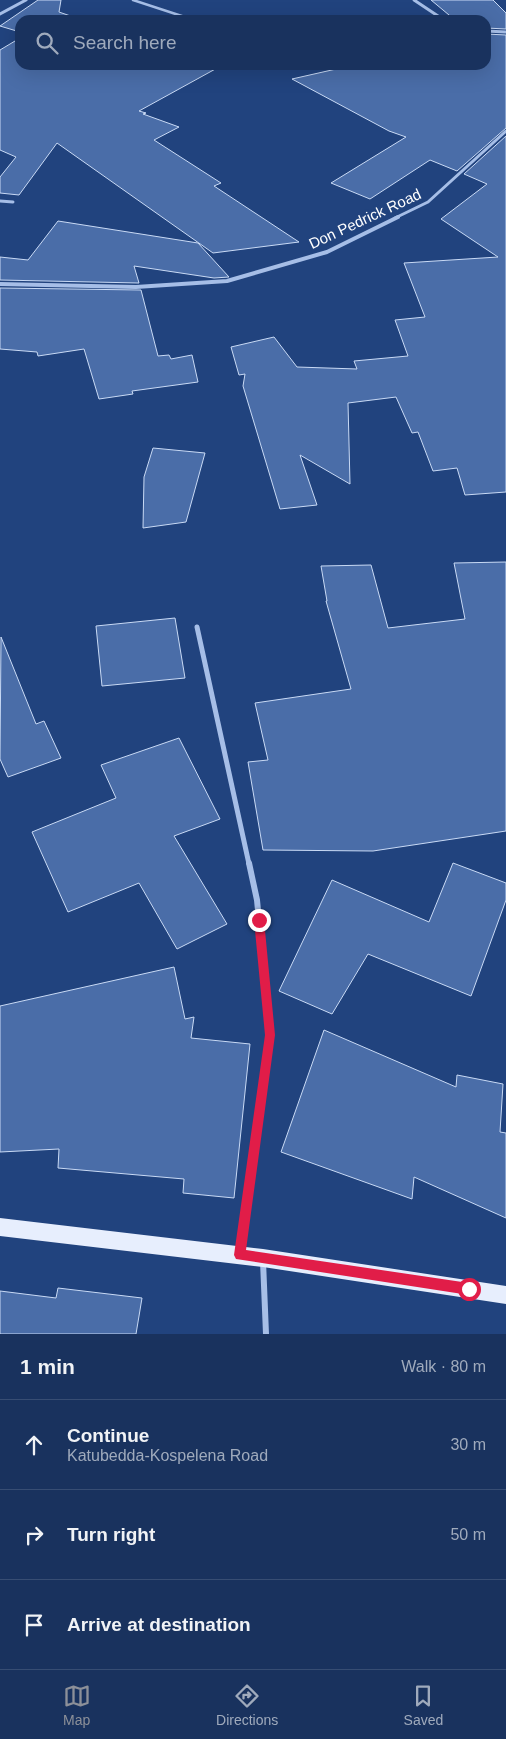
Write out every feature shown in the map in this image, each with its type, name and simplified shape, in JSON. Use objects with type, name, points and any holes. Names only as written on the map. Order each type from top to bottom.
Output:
[{"type":"main road","points":[[0,1227],[263,1258],[506,1295]]},
{"type":"street","points":[[0,14],[26,0]]},
{"type":"street","points":[[414,0],[436,15]]},
{"type":"street","points":[[491,31],[506,32]]},
{"type":"street","name":"Don Pedrick Road","points":[[0,284],[136,286],[227,281],[327,252],[428,202],[506,131]]},
{"type":"street","points":[[0,201],[13,202]]},
{"type":"street","points":[[197,627],[257,900],[270,1035],[240,1255]]},
{"type":"street","points":[[263,1258],[266,1334]]},
{"type":"lane","points":[[133,0],[179,15]]},
{"type":"building","points":[[38,0],[61,0],[59,12],[68,15],[16,15]]},
{"type":"building","points":[[431,0],[493,0],[506,13],[506,29],[491,28],[491,15],[449,15]]},
{"type":"building","points":[[15,16],[15,30],[0,26]]},
{"type":"building","points":[[491,34],[506,35],[506,128],[457,171],[430,160],[370,199],[331,183],[406,137],[389,131],[292,79],[332,70],[491,70]]},
{"type":"building","points":[[15,41],[15,70],[214,70],[139,111],[179,127],[154,140],[221,183],[214,186],[299,242],[213,253],[57,143],[19,195],[0,193],[0,177],[16,157],[0,150],[0,50]]},
{"type":"building","points":[[506,136],[506,492],[465,495],[457,468],[433,471],[418,432],[412,433],[396,397],[348,403],[350,484],[300,455],[317,505],[280,509],[243,386],[245,374],[239,375],[231,347],[274,337],[297,367],[357,369],[354,361],[408,356],[395,320],[425,317],[404,263],[498,257],[441,219],[487,184],[464,174]]},
{"type":"building","points":[[58,221],[198,243],[229,277],[214,278],[134,266],[139,283],[0,280],[0,257],[28,260]]},
{"type":"building","points":[[0,288],[141,290],[158,356],[169,355],[171,359],[192,355],[198,382],[132,391],[133,394],[99,399],[84,349],[38,356],[37,352],[0,349]]},
{"type":"building","points":[[153,448],[205,453],[186,522],[143,528],[144,477]]},
{"type":"building","points":[[506,562],[506,831],[373,851],[263,850],[248,762],[268,760],[255,703],[351,689],[326,601],[321,566],[371,565],[388,628],[465,619],[454,563]]},
{"type":"building","points":[[175,618],[185,678],[102,686],[96,626]]},
{"type":"building","points":[[1,637],[36,724],[44,721],[61,758],[8,777],[0,759]]},
{"type":"building","points":[[179,738],[220,819],[174,836],[227,924],[177,949],[139,883],[68,912],[32,832],[116,798],[101,765]]},
{"type":"building","points":[[453,863],[506,883],[506,900],[471,996],[368,954],[332,1014],[279,991],[332,880],[429,922]]},
{"type":"building","points":[[174,967],[185,1019],[194,1017],[191,1038],[250,1044],[234,1198],[183,1193],[184,1179],[58,1168],[59,1149],[0,1152],[0,1006]]},
{"type":"building","points":[[324,1030],[456,1087],[457,1075],[503,1084],[500,1132],[506,1133],[506,1218],[414,1177],[412,1199],[281,1152]]},
{"type":"building","points":[[58,1288],[142,1298],[136,1334],[0,1334],[0,1291],[56,1298]]},
{"type":"route","points":[[259,920],[270,1035],[240,1255],[469,1289]]}]
